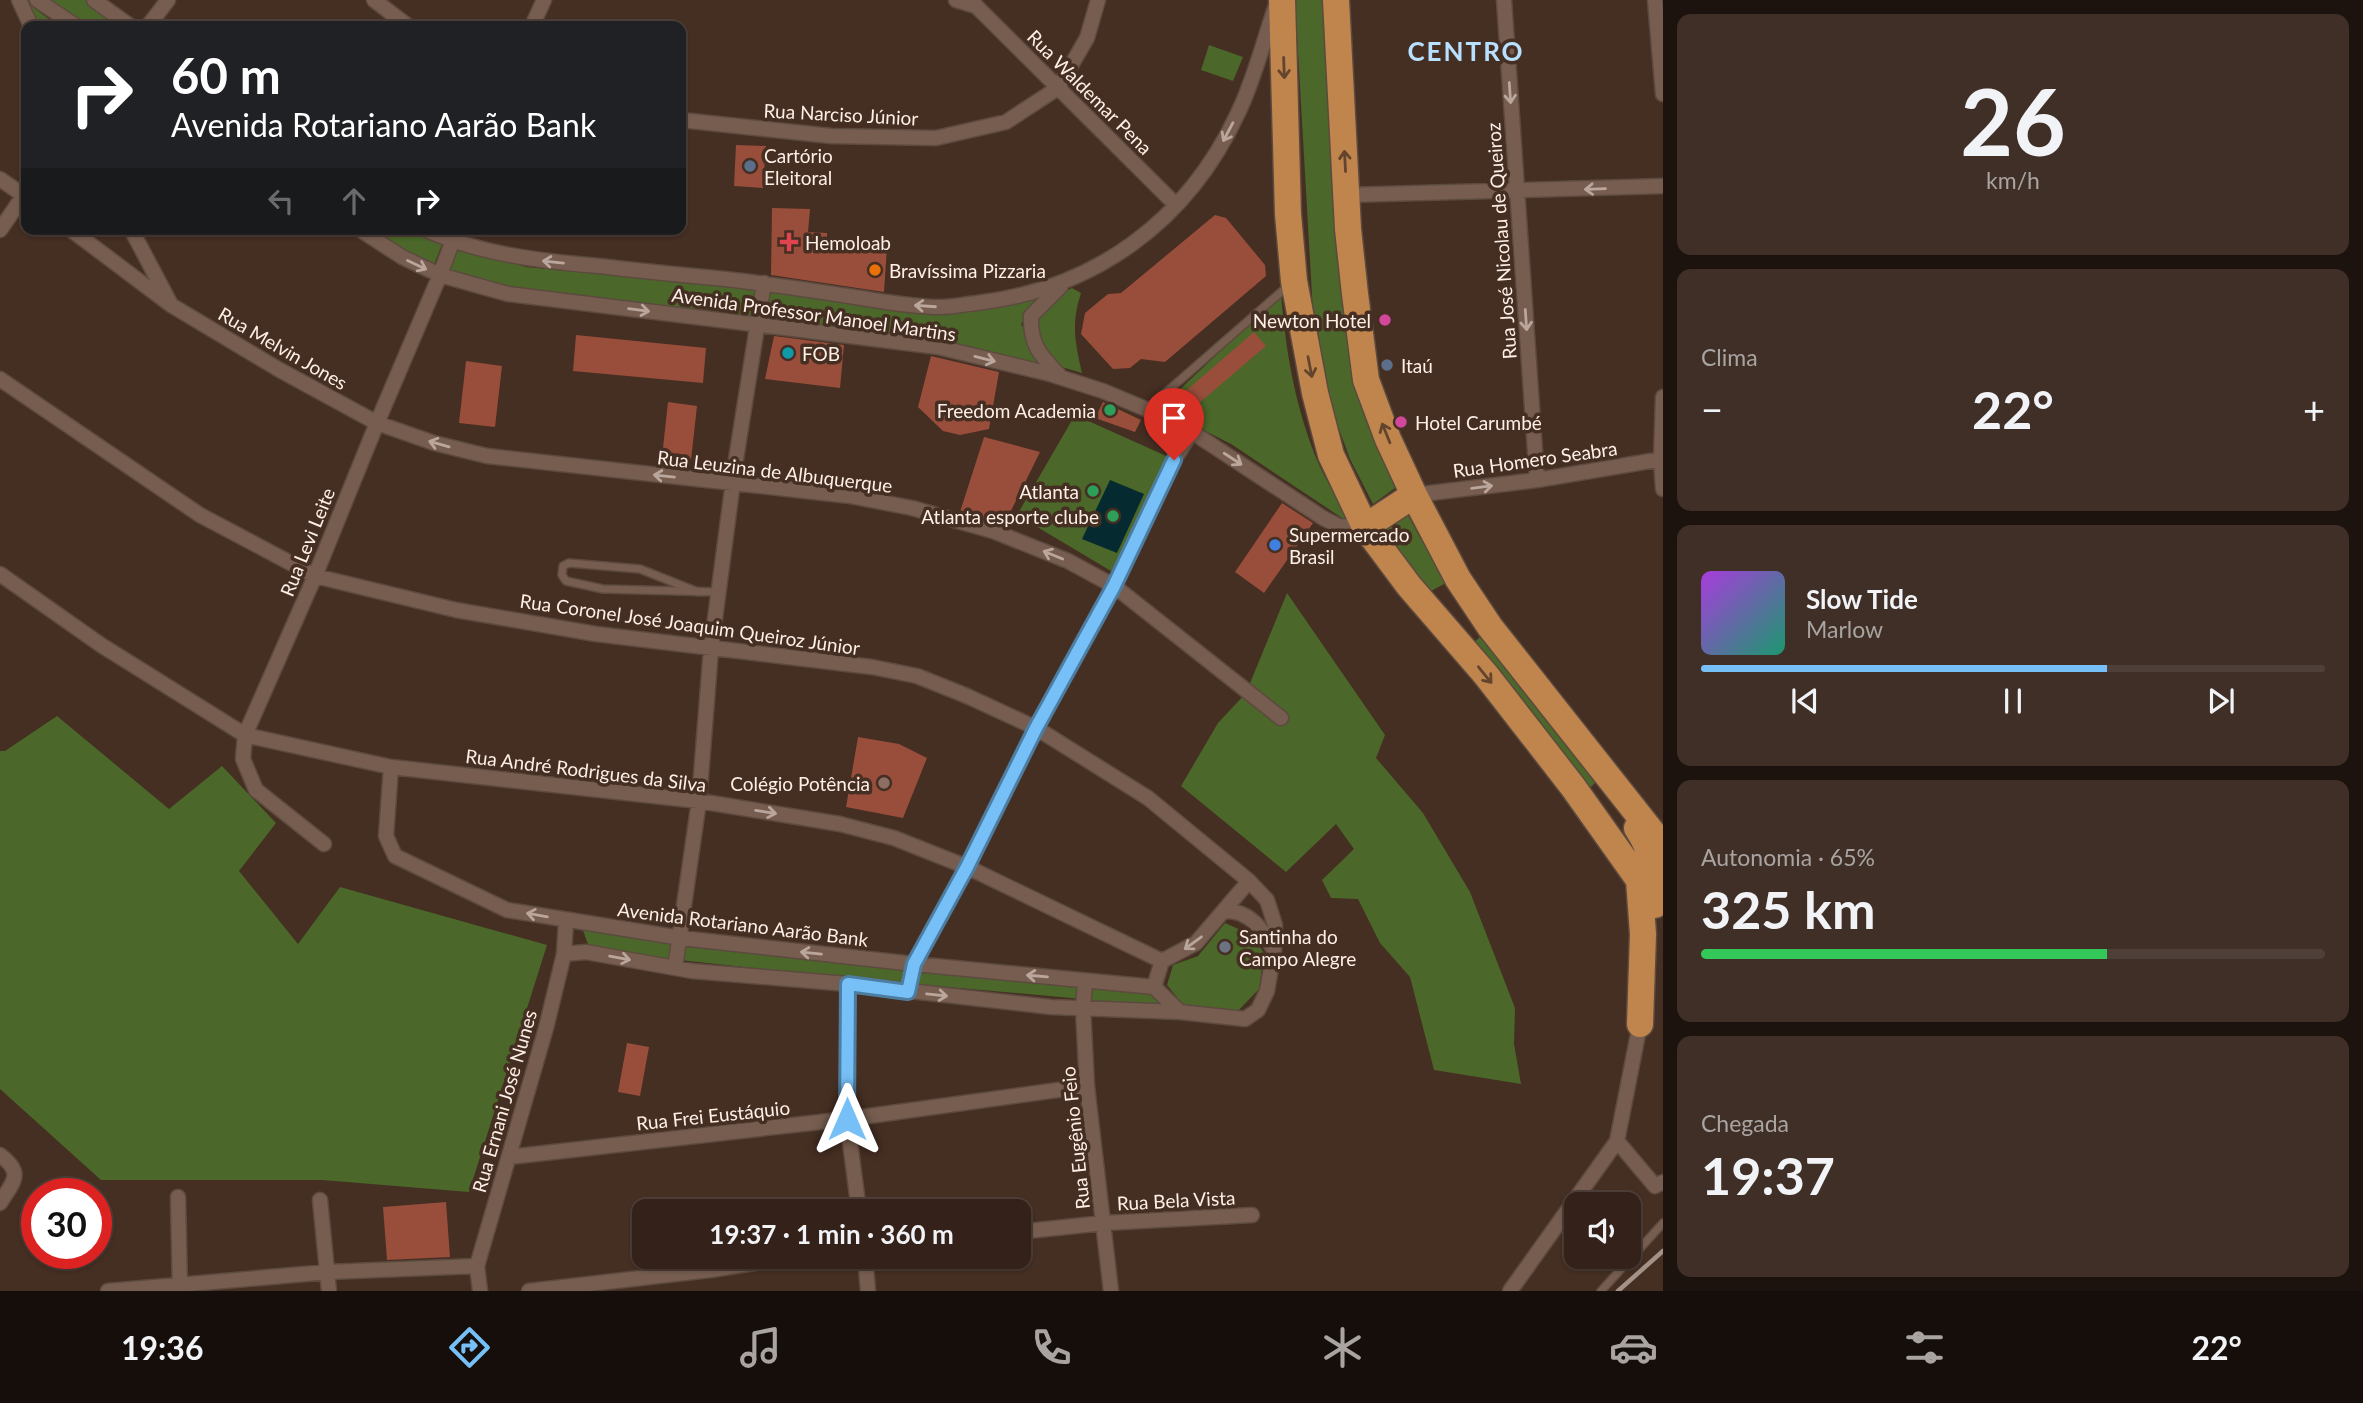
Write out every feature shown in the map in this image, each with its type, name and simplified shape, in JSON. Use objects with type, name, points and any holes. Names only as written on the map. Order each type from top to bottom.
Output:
[{"type":"highway","points":[[1280,0],[1288,214],[1294,281],[1315,393],[1331,455],[1365,527],[1409,586],[1573,787],[1639,880],[1643,934],[1640,1024]]},
{"type":"highway","points":[[1336,0],[1353,281],[1366,380],[1388,439],[1458,579],[1490,627],[1595,762],[1607,786],[1645,840],[1659,850]]},
{"type":"highway","points":[[1365,527],[1414,495]]},
{"type":"highway","points":[[1427,606],[1444,604],[1454,596],[1458,579]]},
{"type":"highway","points":[[1463,649],[1464,634],[1471,628],[1490,627]]},
{"type":"highway","points":[[1573,787],[1659,850]]},
{"type":"highway","points":[[1640,1024],[1658,927],[1659,850]]},
{"type":"street","points":[[19,0],[29,21]]},
{"type":"street","points":[[37,0],[68,21]]},
{"type":"street","points":[[94,0],[123,21]]},
{"type":"street","points":[[152,21],[168,0]]},
{"type":"street","points":[[374,0],[401,21]]},
{"type":"street","points":[[535,21],[544,0]]},
{"type":"street","points":[[956,0],[974,3]]},
{"type":"street","name":"Rua Narciso Júnior","points":[[686,121],[831,136],[936,138],[1006,122],[1058,88],[1087,38],[1098,0]]},
{"type":"street","name":"Avenida Professor Manoel Martins","points":[[454,236],[530,260],[764,283],[908,305],[941,307],[1032,293],[1101,265],[1139,240],[1176,205],[1214,157],[1238,113],[1280,0]]},
{"type":"street","name":"Rua José Nicolau de Queiroz","points":[[1504,0],[1537,480]]},
{"type":"street","points":[[1655,0],[1663,94]]},
{"type":"street","name":"Rua Waldemar Pena","points":[[974,3],[1176,205]]},
{"type":"street","points":[[0,178],[21,193]]},
{"type":"street","points":[[1347,195],[1663,186]]},
{"type":"street","points":[[0,230],[21,201]]},
{"type":"street","name":"Rua Melvin Jones","points":[[78,235],[171,306],[376,423]]},
{"type":"street","points":[[134,235],[171,306]]},
{"type":"street","name":"Avenida Professor Manoel Martins","points":[[368,235],[402,257],[440,275],[508,294],[938,347],[1062,378],[1146,409],[1192,432],[1339,526],[1365,527]]},
{"type":"street","name":"Rua Levi Leite","points":[[324,845],[256,790],[243,759],[245,734],[315,576],[454,236]]},
{"type":"street","points":[[1062,378],[1033,343],[1031,316],[1064,282]]},
{"type":"street","points":[[675,968],[699,801],[711,649],[764,283]]},
{"type":"street","name":"Rua Coronel José Joaquim Queiroz Júnior","points":[[0,379],[200,515],[315,576],[456,610],[596,634],[872,667],[917,676],[967,696],[1036,728],[1147,798],[1249,881],[1268,900],[1275,925],[1274,951]]},
{"type":"street","points":[[1663,397],[1663,489]]},
{"type":"street","name":"Rua Leuzina de Albuquerque","points":[[376,423],[434,443],[487,456],[850,496],[912,508],[993,531],[1068,561],[1114,586],[1281,718]]},
{"type":"street","points":[[908,992],[914,964],[967,867],[1036,728],[1114,586],[1174,460],[1192,432]]},
{"type":"street","name":"Rua Homero Seabra","points":[[1414,495],[1537,480],[1662,460]]},
{"type":"street","name":"Rua André Rodrigues da Silva","points":[[0,574],[101,645],[245,734],[391,767],[699,801],[851,827],[894,838],[967,867],[1163,961]]},
{"type":"street","name":"Avenida Rotariano Aarão Bank","points":[[391,767],[386,836],[395,856],[507,910],[681,938],[1154,987]]},
{"type":"street","points":[[1180,1012],[1154,987],[1163,961],[1195,943],[1249,881]]},
{"type":"street","points":[[564,954],[586,952],[675,968],[1083,1009],[1180,1012],[1245,1018],[1258,1010],[1267,991],[1274,951],[1256,924],[1238,911],[1224,911]]},
{"type":"street","name":"Rua Ernani José Nunes","points":[[480,1291],[477,1266],[546,1028],[564,954],[566,920]]},
{"type":"street","name":"Rua Eugênio Feio","points":[[1085,981],[1083,1009],[1087,1086],[1111,1291]]},
{"type":"street","points":[[848,984],[847,1119],[857,1199]]},
{"type":"street","points":[[1510,1291],[1617,1141],[1640,1024]]},
{"type":"street","name":"Rua Frei Eustáquio","points":[[509,1157],[847,1119],[1087,1086]]},
{"type":"street","points":[[1617,1141],[1655,1186],[1663,1182]]},
{"type":"street","points":[[0,1155],[12,1164],[16,1174],[0,1203]]},
{"type":"street","points":[[178,1197],[180,1288]]},
{"type":"street","points":[[320,1200],[329,1291]]},
{"type":"street","name":"Rua Bela Vista","points":[[1031,1231],[1104,1223],[1252,1216]]},
{"type":"street","points":[[108,1291],[180,1288],[328,1272],[477,1266]]},
{"type":"street","points":[[529,1291],[716,1269]]},
{"type":"street","points":[[866,1269],[868,1291]]},
{"type":"lane","points":[[1146,409],[1294,281]]},
{"type":"lane","points":[[698,592],[640,569],[569,563],[563,566],[562,575],[566,581],[603,589],[698,592],[719,592]]},
{"type":"lane","points":[[1601,1291],[1663,1223]]},
{"type":"green space","points":[[49,0],[88,0],[119,21],[79,21]]},
{"type":"green space","points":[[1295,0],[1327,0],[1345,330],[1366,410],[1395,488],[1373,504],[1350,459],[1324,388],[1314,330]]},
{"type":"green space","points":[[25,1],[51,21],[35,21]]},
{"type":"green space","points":[[1209,45],[1243,57],[1233,81],[1201,70]]},
{"type":"green space","points":[[376,235],[438,235],[444,239],[434,265]]},
{"type":"green space","points":[[456,246],[526,267],[757,289],[753,322],[517,289],[447,269]]},
{"type":"green space","points":[[767,286],[909,308],[1047,292],[1021,324],[1050,374],[763,321]]},
{"type":"green space","points":[[1072,288],[1081,293],[1075,333],[1082,373],[1055,365],[1039,334],[1034,315]]},
{"type":"green space","points":[[1281,294],[1289,361],[1304,425],[1320,467],[1351,524],[1231,444],[1160,408]]},
{"type":"green space","name":"Atlanta","points":[[1075,415],[1173,459],[1111,571],[1017,515]]},
{"type":"green space","points":[[1404,508],[1433,561],[1448,582],[1429,592],[1379,526]]},
{"type":"green space","points":[[1287,593],[1385,735],[1376,758],[1423,813],[1470,892],[1515,1008],[1514,1044],[1521,1084],[1434,1070],[1410,977],[1380,943],[1358,899],[1331,898],[1322,880],[1354,849],[1336,824],[1286,872],[1181,786],[1218,723],[1246,693]]},
{"type":"green space","points":[[1482,635],[1598,780],[1590,788],[1470,646]]},
{"type":"green space","points":[[57,716],[169,809],[222,766],[276,823],[239,871],[298,944],[340,887],[547,945],[469,1192],[322,1180],[99,1178],[0,1089],[0,751],[5,751]]},
{"type":"green space","points":[[1225,923],[1252,935],[1264,953],[1259,989],[1237,1012],[1183,1005],[1167,985],[1173,965],[1198,956]]},
{"type":"green space","points":[[581,925],[671,942],[672,959],[589,947]]},
{"type":"green space","points":[[680,945],[910,968],[907,985],[680,960]]},
{"type":"green space","points":[[917,969],[1081,984],[1082,999],[914,984]]},
{"type":"green space","points":[[1090,987],[1151,990],[1171,1008],[1091,1002]]},
{"type":"water","name":"Atlanta esporte clube","points":[[1110,480],[1144,494],[1117,553],[1082,539]]},
{"type":"building","name":"Cartório Eleitoral","points":[[736,145],[766,146],[763,188],[734,186]]},
{"type":"building","points":[[772,208],[810,209],[808,232],[827,233],[827,239],[862,241],[887,247],[884,292],[771,275]]},
{"type":"building","points":[[1215,215],[1226,218],[1265,265],[1266,276],[1165,362],[1141,359],[1130,368],[1113,369],[1081,334],[1085,313],[1108,294],[1121,293]]},
{"type":"building","points":[[1254,332],[1266,346],[1192,409],[1181,395]]},
{"type":"building","points":[[576,335],[706,348],[703,383],[573,371]]},
{"type":"building","points":[[774,336],[844,345],[840,388],[765,379]]},
{"type":"building","points":[[931,356],[999,372],[989,429],[960,435],[943,431],[918,407]]},
{"type":"building","points":[[466,361],[502,366],[495,427],[459,423]]},
{"type":"building","points":[[668,402],[697,406],[691,460],[662,457]]},
{"type":"building","name":"Freedom Academia","points":[[1103,402],[1141,420],[1135,432],[1095,418]]},
{"type":"building","points":[[984,437],[1040,452],[1004,525],[960,512]]},
{"type":"building","name":"Supermercado Brasil","points":[[1282,503],[1313,523],[1264,593],[1235,572]]},
{"type":"building","name":"Colégio Potência","points":[[858,737],[899,744],[927,758],[903,818],[846,807]]},
{"type":"building","points":[[627,1043],[649,1047],[640,1096],[618,1092]]},
{"type":"building","points":[[446,1202],[450,1257],[387,1260],[383,1207]]},
{"type":"railway","points":[[1618,1291],[1663,1251]]},
{"type":"place","name":"Cartório Eleitoral","points":[[750,166]]},
{"type":"place","name":"Hemoloab","points":[[789,242]]},
{"type":"place","name":"Bravíssima Pizzaria","points":[[875,270]]},
{"type":"place","name":"Newton Hotel","points":[[1385,320]]},
{"type":"place","name":"FOB","points":[[788,353]]},
{"type":"place","name":"Itaú","points":[[1387,365]]},
{"type":"place","name":"Freedom Academia","points":[[1110,410]]},
{"type":"place","name":"Hotel Carumbé","points":[[1401,422]]},
{"type":"place","name":"Atlanta","points":[[1093,491]]},
{"type":"place","name":"Atlanta esporte clube","points":[[1113,516]]},
{"type":"place","name":"Supermercado Brasil","points":[[1275,545]]},
{"type":"place","name":"Colégio Potência","points":[[884,783]]},
{"type":"place","name":"Santinha do Campo Alegre","points":[[1225,947]]},
{"type":"district","name":"CENTRO","points":[[1466,51]]},
{"type":"route","points":[[847,1119],[848,984],[908,992],[914,964],[967,867],[1036,728],[1114,586],[1174,460]]}]
